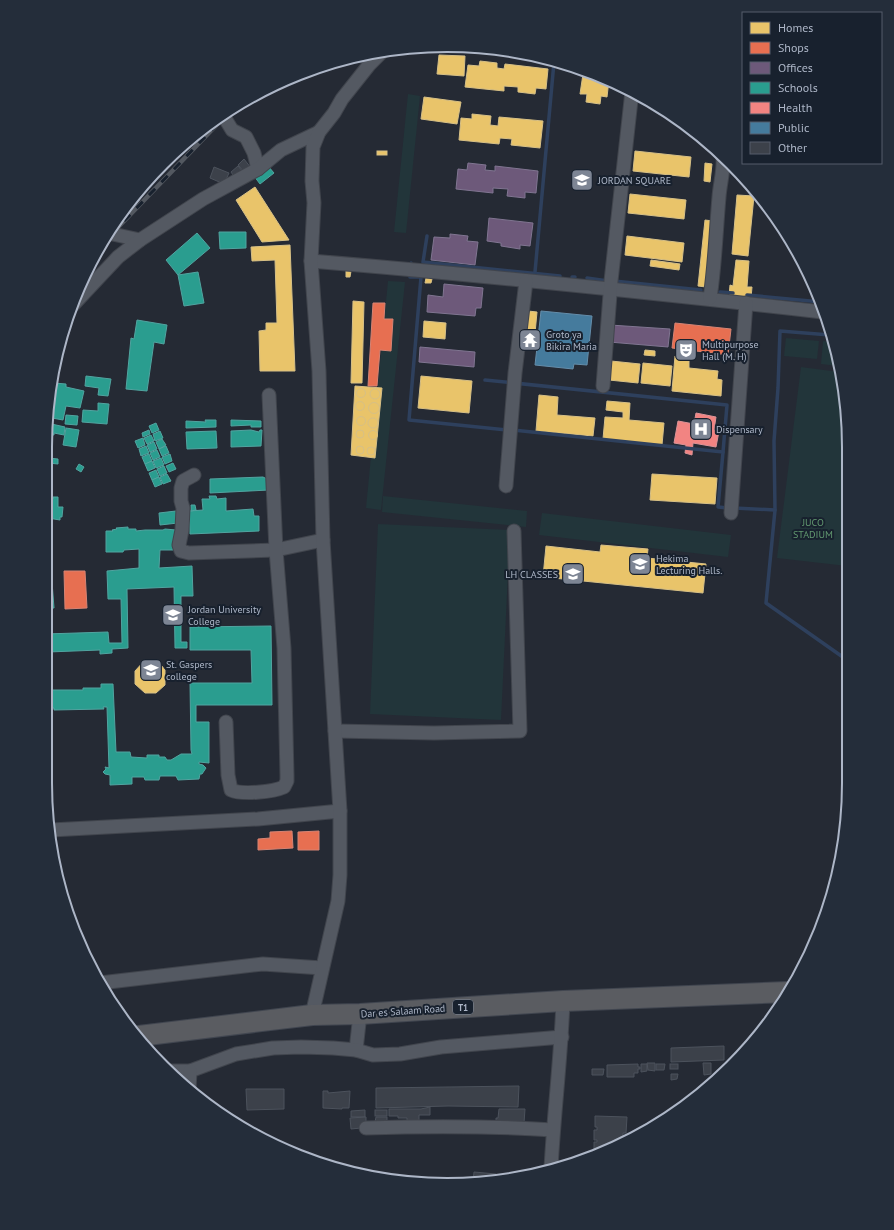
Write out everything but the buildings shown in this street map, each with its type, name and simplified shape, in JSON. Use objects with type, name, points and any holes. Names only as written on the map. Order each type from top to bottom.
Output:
[{"type":"highway","name":"Dar es Salaam Road","points":[[144,1035],[312,1015],[360,1014],[563,1001],[781,992]]},
{"type":"street","points":[[312,1015],[338,901],[340,875],[340,811],[323,540],[319,371],[312,261],[314,203],[312,181],[313,147],[319,132],[342,100],[376,59]]},
{"type":"street","points":[[603,386],[610,289],[631,98]]},
{"type":"street","points":[[226,120],[232,130],[246,137],[254,153],[258,169]]},
{"type":"street","points":[[83,295],[118,257],[140,240],[202,199],[258,169],[281,150],[319,132]]},
{"type":"street","points":[[710,298],[714,273],[720,188],[724,166]]},
{"type":"street","points":[[115,234],[140,240]]},
{"type":"street","points":[[312,261],[710,298],[818,311]]},
{"type":"street","points":[[506,486],[515,373],[526,281]]},
{"type":"street","points":[[731,513],[746,303]]},
{"type":"street","points":[[226,722],[228,775],[231,790],[246,792],[284,788],[288,775],[284,648],[276,550],[269,395]]},
{"type":"street","points":[[194,475],[183,481],[181,488],[181,501],[183,508],[182,530],[179,545],[181,551],[276,550],[323,540]]},
{"type":"street","points":[[335,731],[427,733],[520,731],[514,531]]},
{"type":"street","points":[[55,830],[258,819],[340,811]]},
{"type":"street","points":[[106,982],[263,964],[322,968]]},
{"type":"street","points":[[551,1164],[562,1038],[563,1001]]},
{"type":"street","points":[[356,1050],[360,1014]]},
{"type":"street","points":[[178,1071],[190,1071],[236,1054],[273,1048],[301,1047],[356,1050],[373,1055],[400,1054],[441,1047],[562,1038]]},
{"type":"street","points":[[189,1082],[190,1071]]},
{"type":"street","points":[[366,1128],[460,1126],[517,1127],[553,1130]]},
{"type":"green space","points":[[408,94],[420,96],[406,233],[394,232]]},
{"type":"green space","points":[[388,281],[405,282],[381,510],[366,508]]},
{"type":"green space","points":[[786,338],[819,341],[817,359],[784,356]]},
{"type":"green space","points":[[823,341],[828,342],[833,365],[821,364]]},
{"type":"green space","name":"JUCO STADIUM","points":[[801,367],[834,371],[839,395],[841,421],[842,565],[777,558]]},
{"type":"green space","points":[[383,496],[527,511],[526,527],[382,512]]},
{"type":"green space","points":[[542,513],[731,535],[728,557],[539,535]]},
{"type":"green space","points":[[378,524],[510,530],[501,720],[370,714]]},
{"type":"waterway","points":[[535,272],[554,66]]},
{"type":"waterway","points":[[427,236],[423,262],[560,276]]},
{"type":"waterway","points":[[411,263],[410,277],[421,277],[409,420],[507,430]]},
{"type":"waterway","points":[[587,278],[608,281]]},
{"type":"waterway","points":[[614,281],[701,290]]},
{"type":"waterway","points":[[720,292],[733,293]]},
{"type":"waterway","points":[[747,295],[814,301]]},
{"type":"waterway","points":[[826,335],[780,331],[774,441],[775,510],[766,603],[842,656]]},
{"type":"waterway","points":[[485,380],[727,405],[723,452]]},
{"type":"waterway","points":[[513,430],[723,452],[718,507],[728,508]]},
{"type":"waterway","points":[[734,508],[775,510]]},
{"type":"railway","points":[[124,221],[210,132]]},
{"type":"place","name":"JORDAN SQUARE","points":[[582,180]]},
{"type":"place","name":"Groto ya Bikira Maria","points":[[530,340]]},
{"type":"place","name":"Multipurpose Hall (M. H)","points":[[686,350]]},
{"type":"place","name":"Dispensary","points":[[701,429]]},
{"type":"place","name":"Hekima Lecturing Halls.","points":[[640,564]]},
{"type":"place","name":"LH CLASSES","points":[[573,574]]},
{"type":"place","name":"Jordan University College","points":[[173,615]]},
{"type":"place","name":"St. Gaspers college","points":[[151,670]]}]
